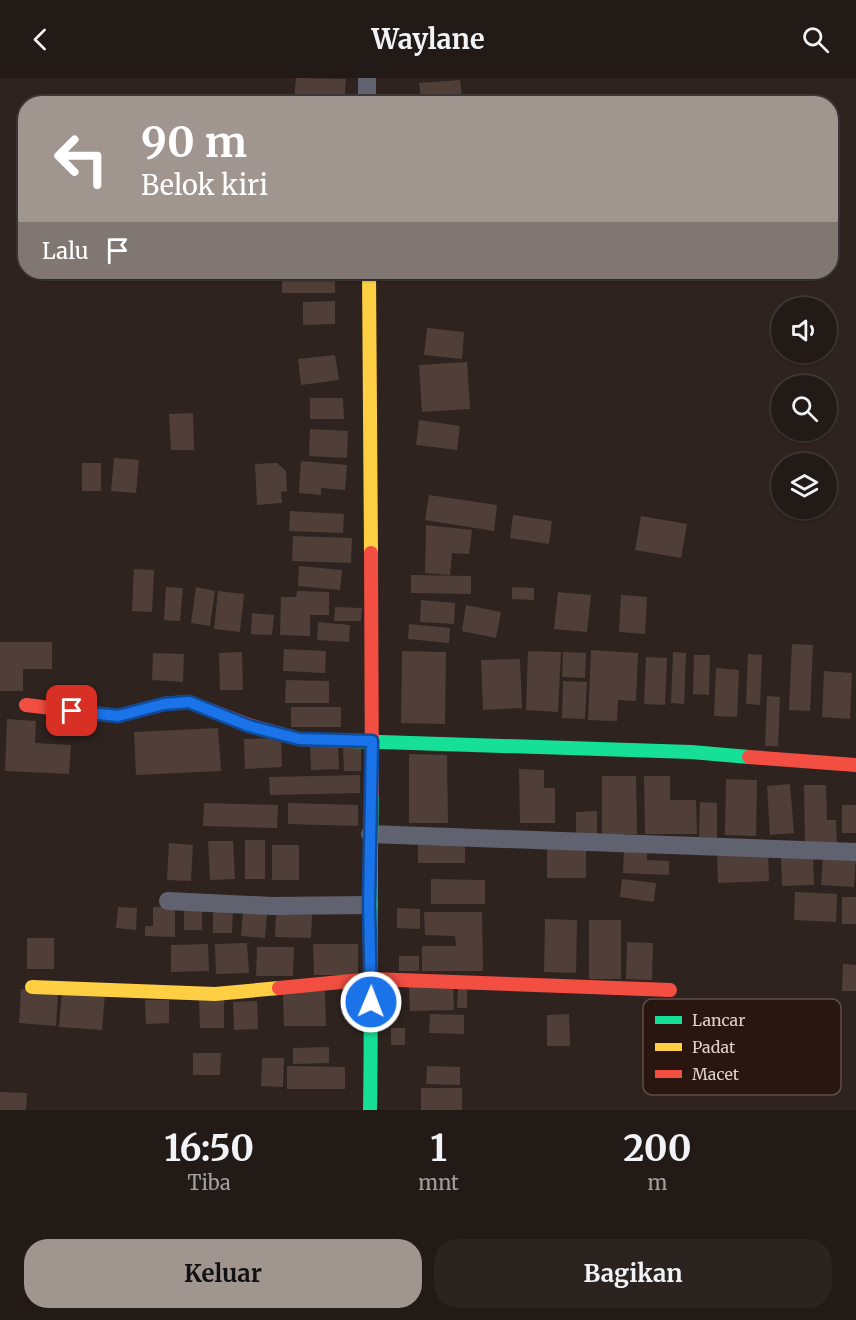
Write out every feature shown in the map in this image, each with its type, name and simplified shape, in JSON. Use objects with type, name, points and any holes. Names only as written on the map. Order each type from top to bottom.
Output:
[{"type":"street","points":[[367,78],[367,96]]},
{"type":"street","points":[[369,279],[372,741],[369,905],[372,979],[370,1110]]},
{"type":"street","points":[[26,705],[118,716],[164,704],[189,702],[249,726],[299,739],[691,753],[856,765]]},
{"type":"street","points":[[370,834],[856,852]]},
{"type":"street","points":[[168,901],[272,906],[369,905]]},
{"type":"street","points":[[32,987],[215,994],[372,979],[670,990]]},
{"type":"building","points":[[296,78],[346,79],[345,96],[294,96]]},
{"type":"building","points":[[460,80],[462,96],[421,96],[419,83]]},
{"type":"building","points":[[282,279],[335,279],[335,293],[282,293]]},
{"type":"building","points":[[335,301],[335,324],[303,325],[303,302]]},
{"type":"building","points":[[427,328],[464,332],[462,359],[424,355]]},
{"type":"building","points":[[335,355],[339,380],[301,385],[298,359]]},
{"type":"building","points":[[467,362],[470,409],[422,412],[419,365]]},
{"type":"building","points":[[310,398],[343,398],[344,419],[310,419]]},
{"type":"building","points":[[193,413],[194,450],[171,450],[169,414]]},
{"type":"building","points":[[419,420],[460,426],[457,450],[416,445]]},
{"type":"building","points":[[310,429],[348,431],[347,458],[309,456]]},
{"type":"building","points":[[114,458],[139,460],[136,493],[111,491]]},
{"type":"building","points":[[301,461],[347,465],[345,490],[321,488],[321,495],[299,493]]},
{"type":"building","points":[[82,463],[101,463],[101,491],[82,491]]},
{"type":"building","points":[[277,463],[286,471],[287,491],[281,492],[282,503],[257,505],[255,464]]},
{"type":"building","points":[[429,495],[497,505],[494,531],[425,520]]},
{"type":"building","points":[[290,511],[344,514],[343,533],[289,531]]},
{"type":"building","points":[[513,515],[552,521],[549,544],[510,538]]},
{"type":"building","points":[[641,516],[687,524],[681,558],[635,550]]},
{"type":"building","points":[[426,525],[472,530],[469,554],[452,553],[450,575],[425,573]]},
{"type":"building","points":[[293,536],[352,538],[351,563],[292,561]]},
{"type":"building","points":[[299,566],[342,570],[340,590],[298,586]]},
{"type":"building","points":[[134,569],[154,570],[152,612],[132,611]]},
{"type":"building","points":[[411,575],[471,576],[471,594],[411,593]]},
{"type":"building","points":[[166,587],[183,588],[180,621],[164,620]]},
{"type":"building","points":[[196,587],[215,591],[210,626],[191,623]]},
{"type":"building","points":[[512,587],[534,588],[534,600],[512,599]]},
{"type":"building","points":[[218,591],[244,594],[240,632],[214,629]]},
{"type":"building","points":[[297,591],[329,592],[329,615],[310,615],[310,636],[280,635],[281,597],[296,597]]},
{"type":"building","points":[[558,592],[591,595],[587,632],[554,629]]},
{"type":"building","points":[[621,595],[647,597],[645,634],[619,632]]},
{"type":"building","points":[[421,600],[455,603],[454,624],[420,622]]},
{"type":"building","points":[[466,605],[501,612],[496,638],[462,631]]},
{"type":"building","points":[[335,607],[362,608],[361,621],[334,621]]},
{"type":"building","points":[[252,613],[274,615],[272,635],[251,634]]},
{"type":"building","points":[[318,622],[350,625],[349,642],[317,640]]},
{"type":"building","points":[[409,624],[450,628],[449,643],[408,639]]},
{"type":"building","points":[[0,642],[52,642],[52,669],[23,669],[23,691],[0,691]]},
{"type":"building","points":[[792,644],[813,645],[810,711],[789,710]]},
{"type":"building","points":[[284,649],[326,651],[325,673],[283,671]]},
{"type":"building","points":[[591,650],[638,653],[636,701],[618,700],[617,721],[588,720]]},
{"type":"building","points":[[402,651],[446,652],[445,724],[401,723]]},
{"type":"building","points":[[528,651],[561,652],[558,712],[526,710]]},
{"type":"building","points":[[242,652],[243,690],[220,690],[219,653]]},
{"type":"building","points":[[563,652],[586,653],[585,678],[562,677]]},
{"type":"building","points":[[673,652],[686,653],[684,704],[671,703]]},
{"type":"building","points":[[153,653],[184,654],[183,682],[152,680]]},
{"type":"building","points":[[748,654],[762,655],[760,705],[746,704]]},
{"type":"building","points":[[694,655],[710,655],[709,695],[693,694]]},
{"type":"building","points":[[646,657],[667,658],[665,705],[644,704]]},
{"type":"building","points":[[520,659],[522,708],[483,710],[481,660]]},
{"type":"building","points":[[716,668],[739,670],[737,717],[714,716]]},
{"type":"building","points":[[824,671],[852,673],[850,719],[822,717]]},
{"type":"building","points":[[286,680],[329,681],[329,703],[285,703]]},
{"type":"building","points":[[563,681],[587,682],[585,719],[562,718]]},
{"type":"building","points":[[767,696],[780,697],[778,746],[765,746]]},
{"type":"building","points":[[291,707],[341,707],[341,727],[291,727]]},
{"type":"building","points":[[7,719],[36,721],[35,743],[71,745],[69,774],[5,771]]},
{"type":"building","points":[[218,728],[221,771],[136,775],[134,732]]},
{"type":"building","points":[[281,738],[282,767],[245,769],[244,739]]},
{"type":"building","points":[[338,746],[339,769],[311,770],[310,747]]},
{"type":"building","points":[[361,746],[361,771],[344,771],[343,747]]},
{"type":"building","points":[[409,754],[447,755],[448,823],[409,823]]},
{"type":"building","points":[[519,769],[544,770],[544,788],[555,788],[555,823],[520,823]]},
{"type":"building","points":[[360,775],[360,793],[270,795],[269,777]]},
{"type":"building","points":[[602,776],[636,776],[637,834],[602,834]]},
{"type":"building","points":[[644,776],[670,776],[670,800],[696,800],[697,834],[645,834]]},
{"type":"building","points":[[726,779],[757,780],[756,836],[725,835]]},
{"type":"building","points":[[790,784],[794,833],[770,835],[767,786]]},
{"type":"building","points":[[804,785],[826,785],[827,820],[836,820],[837,845],[805,846]]},
{"type":"building","points":[[700,802],[717,803],[717,838],[699,837]]},
{"type":"building","points":[[204,803],[278,805],[277,828],[203,826]]},
{"type":"building","points":[[288,803],[358,805],[358,826],[288,824]]},
{"type":"building","points":[[842,805],[856,805],[856,833],[842,833]]},
{"type":"building","points":[[597,811],[597,834],[576,834],[576,812]]},
{"type":"building","points":[[245,840],[265,840],[265,879],[245,879]]},
{"type":"building","points":[[208,841],[233,841],[235,879],[210,880]]},
{"type":"building","points":[[418,841],[465,842],[465,863],[418,863]]},
{"type":"building","points":[[169,843],[193,845],[191,881],[167,880]]},
{"type":"building","points":[[272,845],[299,845],[299,880],[272,880]]},
{"type":"building","points":[[547,846],[586,846],[586,878],[547,878]]},
{"type":"building","points":[[624,849],[647,850],[647,860],[669,861],[669,875],[623,873]]},
{"type":"building","points":[[768,850],[769,881],[718,883],[717,852]]},
{"type":"building","points":[[813,855],[814,885],[782,886],[781,856]]},
{"type":"building","points":[[823,857],[856,858],[854,887],[821,885]]},
{"type":"building","points":[[431,879],[485,880],[485,904],[431,904]]},
{"type":"building","points":[[622,879],[656,883],[654,902],[620,897]]},
{"type":"building","points":[[795,892],[837,894],[836,922],[794,920]]},
{"type":"building","points":[[842,897],[856,897],[856,924],[842,924]]},
{"type":"building","points":[[118,907],[137,908],[136,930],[116,928]]},
{"type":"building","points":[[153,907],[175,907],[175,937],[145,936],[145,926],[153,926]]},
{"type":"building","points":[[397,908],[420,909],[420,929],[397,928]]},
{"type":"building","points":[[184,911],[202,911],[202,930],[184,930]]},
{"type":"building","points":[[213,911],[233,911],[232,933],[213,933]]},
{"type":"building","points":[[243,912],[267,914],[265,938],[241,936]]},
{"type":"building","points":[[424,912],[482,912],[483,971],[422,971],[422,946],[456,946],[455,936],[425,935]]},
{"type":"building","points":[[276,914],[312,915],[311,938],[275,937]]},
{"type":"building","points":[[545,919],[577,920],[576,973],[544,972]]},
{"type":"building","points":[[589,920],[621,920],[621,979],[589,979]]},
{"type":"building","points":[[27,938],[54,938],[54,969],[27,969]]},
{"type":"building","points":[[627,942],[653,943],[652,980],[626,979]]},
{"type":"building","points":[[247,943],[249,973],[216,974],[215,944]]},
{"type":"building","points":[[208,944],[209,971],[171,972],[171,945]]},
{"type":"building","points":[[313,944],[358,944],[358,975],[314,975]]},
{"type":"building","points":[[257,947],[294,947],[293,976],[256,976]]},
{"type":"building","points":[[399,956],[419,956],[419,971],[399,971]]},
{"type":"building","points":[[843,964],[856,965],[856,991],[842,991]]},
{"type":"building","points":[[409,984],[453,984],[454,1010],[410,1011]]},
{"type":"building","points":[[458,987],[467,988],[467,1008],[457,1008]]},
{"type":"building","points":[[21,989],[58,992],[56,1026],[19,1023]]},
{"type":"building","points":[[62,991],[105,994],[102,1030],[59,1027]]},
{"type":"building","points":[[283,991],[325,991],[326,1026],[284,1026]]},
{"type":"building","points":[[145,1000],[169,1000],[169,1023],[146,1024]]},
{"type":"building","points":[[199,1000],[224,1000],[224,1028],[200,1028]]},
{"type":"building","points":[[257,1001],[258,1029],[234,1030],[233,1002]]},
{"type":"building","points":[[430,1014],[464,1015],[464,1034],[429,1033]]},
{"type":"building","points":[[569,1014],[570,1046],[547,1046],[547,1015]]},
{"type":"building","points":[[391,1028],[405,1028],[405,1045],[391,1045]]},
{"type":"building","points":[[329,1047],[329,1063],[293,1064],[293,1048]]},
{"type":"building","points":[[193,1053],[221,1053],[220,1075],[193,1075]]},
{"type":"building","points":[[262,1058],[284,1058],[283,1087],[261,1086]]},
{"type":"building","points":[[287,1066],[345,1067],[345,1089],[287,1089]]},
{"type":"building","points":[[427,1066],[460,1067],[460,1085],[426,1084]]},
{"type":"building","points":[[421,1088],[462,1088],[462,1110],[421,1110]]},
{"type":"building","points":[[0,1092],[27,1093],[26,1110],[0,1110]]},
{"type":"traffic: fast","points":[[350,741],[691,752],[749,757]]},
{"type":"traffic: fast","points":[[370,1110],[372,794]]},
{"type":"traffic: slow","points":[[369,279],[371,553]]},
{"type":"traffic: slow","points":[[32,987],[215,994],[279,988]]},
{"type":"traffic: jam","points":[[371,553],[372,794]]},
{"type":"traffic: jam","points":[[26,705],[118,716],[164,704],[189,702],[249,725],[299,739],[350,741]]},
{"type":"traffic: jam","points":[[749,757],[856,765]]},
{"type":"traffic: jam","points":[[279,988],[372,979],[670,990]]},
{"type":"route","points":[[72,711],[118,716],[164,704],[189,702],[249,726],[299,739],[372,741],[369,905],[371,1002]]}]
